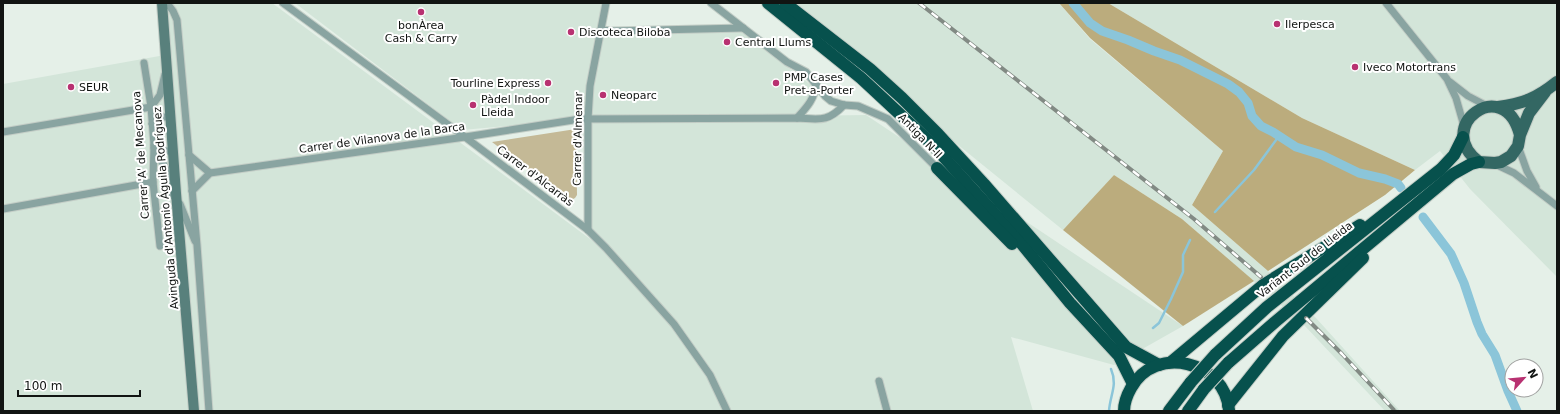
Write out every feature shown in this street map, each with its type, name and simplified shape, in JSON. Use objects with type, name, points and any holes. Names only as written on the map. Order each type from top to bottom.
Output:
[{"type":"highway","points":[[768,3],[861,78],[933,145],[1021,243],[1070,303]]},
{"type":"highway","points":[[785,3],[870,69],[902,98],[938,134],[984,184],[1126,347],[1159,365]]},
{"type":"highway","name":"Variant Sud de Lleida","points":[[1169,411],[1191,382],[1216,355],[1267,307],[1449,161],[1464,133]]},
{"type":"highway","points":[[1188,411],[1204,389],[1228,363],[1287,312],[1457,171],[1479,162]]},
{"type":"highway","points":[[937,168],[1070,303],[1118,356],[1133,384]]},
{"type":"highway","points":[[1171,362],[1263,285],[1402,200]]},
{"type":"highway","points":[[1228,408],[1283,336],[1411,210]]},
{"type":"highway","points":[[1124,411],[1127,395],[1133,384],[1140,376],[1159,365],[1171,362],[1190,364],[1208,372],[1221,387],[1228,408]]},
{"type":"main road","points":[[1545,92],[1524,102],[1493,107],[1476,112],[1471,116],[1464,133],[1467,151],[1479,162],[1495,164],[1511,156],[1519,140],[1529,113],[1545,92],[1557,82]]},
{"type":"main road","points":[[1493,107],[1506,111],[1512,117],[1516,123],[1519,140]]},
{"type":"street","name":"Avinguda d'Antonio Águila Rodríguez","points":[[162,3],[177,210],[194,411]]},
{"type":"street","points":[[167,3],[174,11],[177,20],[197,245],[209,411]]},
{"type":"street","name":"Carrer d'Alcarràs","points":[[283,3],[588,230],[674,324],[710,375],[727,411]]},
{"type":"street","name":"Carrer d'Almenar","points":[[588,230],[588,119],[590,86],[606,3]]},
{"type":"street","points":[[710,3],[787,62],[806,72],[831,101],[844,105]]},
{"type":"street","points":[[1390,4],[1447,79],[1456,98],[1464,133]]},
{"type":"street","points":[[601,30],[743,28]]},
{"type":"street","name":"Carrer 'A' de Mecanova","points":[[144,63],[151,107],[154,147],[153,182],[160,246]]},
{"type":"street","points":[[3,132],[151,107],[160,95],[167,67]]},
{"type":"street","points":[[1447,79],[1468,96],[1493,107]]},
{"type":"street","points":[[797,118],[811,102],[816,89],[816,84]]},
{"type":"street","name":"Carrer de Vilanova de la Barca","points":[[210,173],[588,119],[827,119],[844,105]]},
{"type":"street","name":"Antiga N-II","points":[[844,105],[858,106],[888,119],[937,168]]},
{"type":"street","points":[[152,124],[165,116],[170,117]]},
{"type":"street","points":[[1519,140],[1527,171],[1542,195]]},
{"type":"street","points":[[154,147],[163,151],[173,151]]},
{"type":"street","points":[[154,147],[165,167],[177,210]]},
{"type":"street","points":[[189,155],[210,173],[192,191]]},
{"type":"street","points":[[1495,164],[1514,172],[1557,206]]},
{"type":"street","points":[[3,209],[153,182]]},
{"type":"street","points":[[176,193],[186,222],[197,245]]},
{"type":"street","points":[[879,381],[887,411]]},
{"type":"shaded area","points":[[165,3],[272,3],[613,256],[588,230],[587,119],[462,130],[295,3],[607,3],[603,29],[736,27],[816,89],[798,116],[866,115],[1183,326],[1114,365],[1011,337],[1033,411],[3,411],[3,84],[165,55]]},
{"type":"shaded area","points":[[783,3],[1059,3],[1090,39],[1223,151],[1192,205],[1268,271],[1316,318],[1400,411],[1385,411],[1304,325],[1182,219],[1114,175],[1063,230]]},
{"type":"shaded area","points":[[1059,3],[1108,3],[1302,118],[1415,170],[1385,195],[1268,271],[1192,205],[1223,151],[1090,38]]},
{"type":"shaded area","points":[[1108,3],[1557,3],[1557,277],[1470,189],[1440,151],[1415,170],[1302,118]]},
{"type":"shaded area","points":[[576,129],[577,195],[571,200],[567,199],[492,142]]},
{"type":"shaded area","points":[[1114,175],[1182,219],[1254,281],[1183,326],[1063,230]]},
{"type":"waterway","points":[[1073,3],[1090,23],[1102,31],[1180,60],[1228,84],[1239,92],[1248,103],[1252,116],[1261,126],[1296,147],[1322,155],[1359,173],[1385,179],[1398,184],[1401,188]]},
{"type":"waterway","points":[[1215,212],[1254,170],[1279,136]]},
{"type":"waterway","points":[[1423,217],[1451,254],[1464,283],[1482,334],[1495,355],[1517,411]]},
{"type":"waterway","points":[[1153,328],[1159,323],[1183,272],[1183,255],[1190,240]]},
{"type":"waterway","points":[[1109,411],[1114,385],[1111,369]]},
{"type":"railway","points":[[919,3],[1194,219],[1261,277]]},
{"type":"railway","points":[[1306,318],[1395,411]]},
{"type":"place","name":"bonÀrea Cash & Carry","points":[[421,12]]},
{"type":"place","name":"Ilerpesca","points":[[1277,24]]},
{"type":"place","name":"Discoteca Biloba","points":[[571,32]]},
{"type":"place","name":"Central Llums","points":[[727,42]]},
{"type":"place","name":"Iveco Motortrans","points":[[1355,67]]},
{"type":"place","name":"Tourline Express","points":[[548,83]]},
{"type":"place","name":"PMP Cases Pret-a-Porter","points":[[776,83]]},
{"type":"place","name":"SEUR","points":[[71,87]]},
{"type":"place","name":"Neoparc","points":[[603,95]]},
{"type":"place","name":"Pàdel Indoor Lleida","points":[[473,105]]}]
